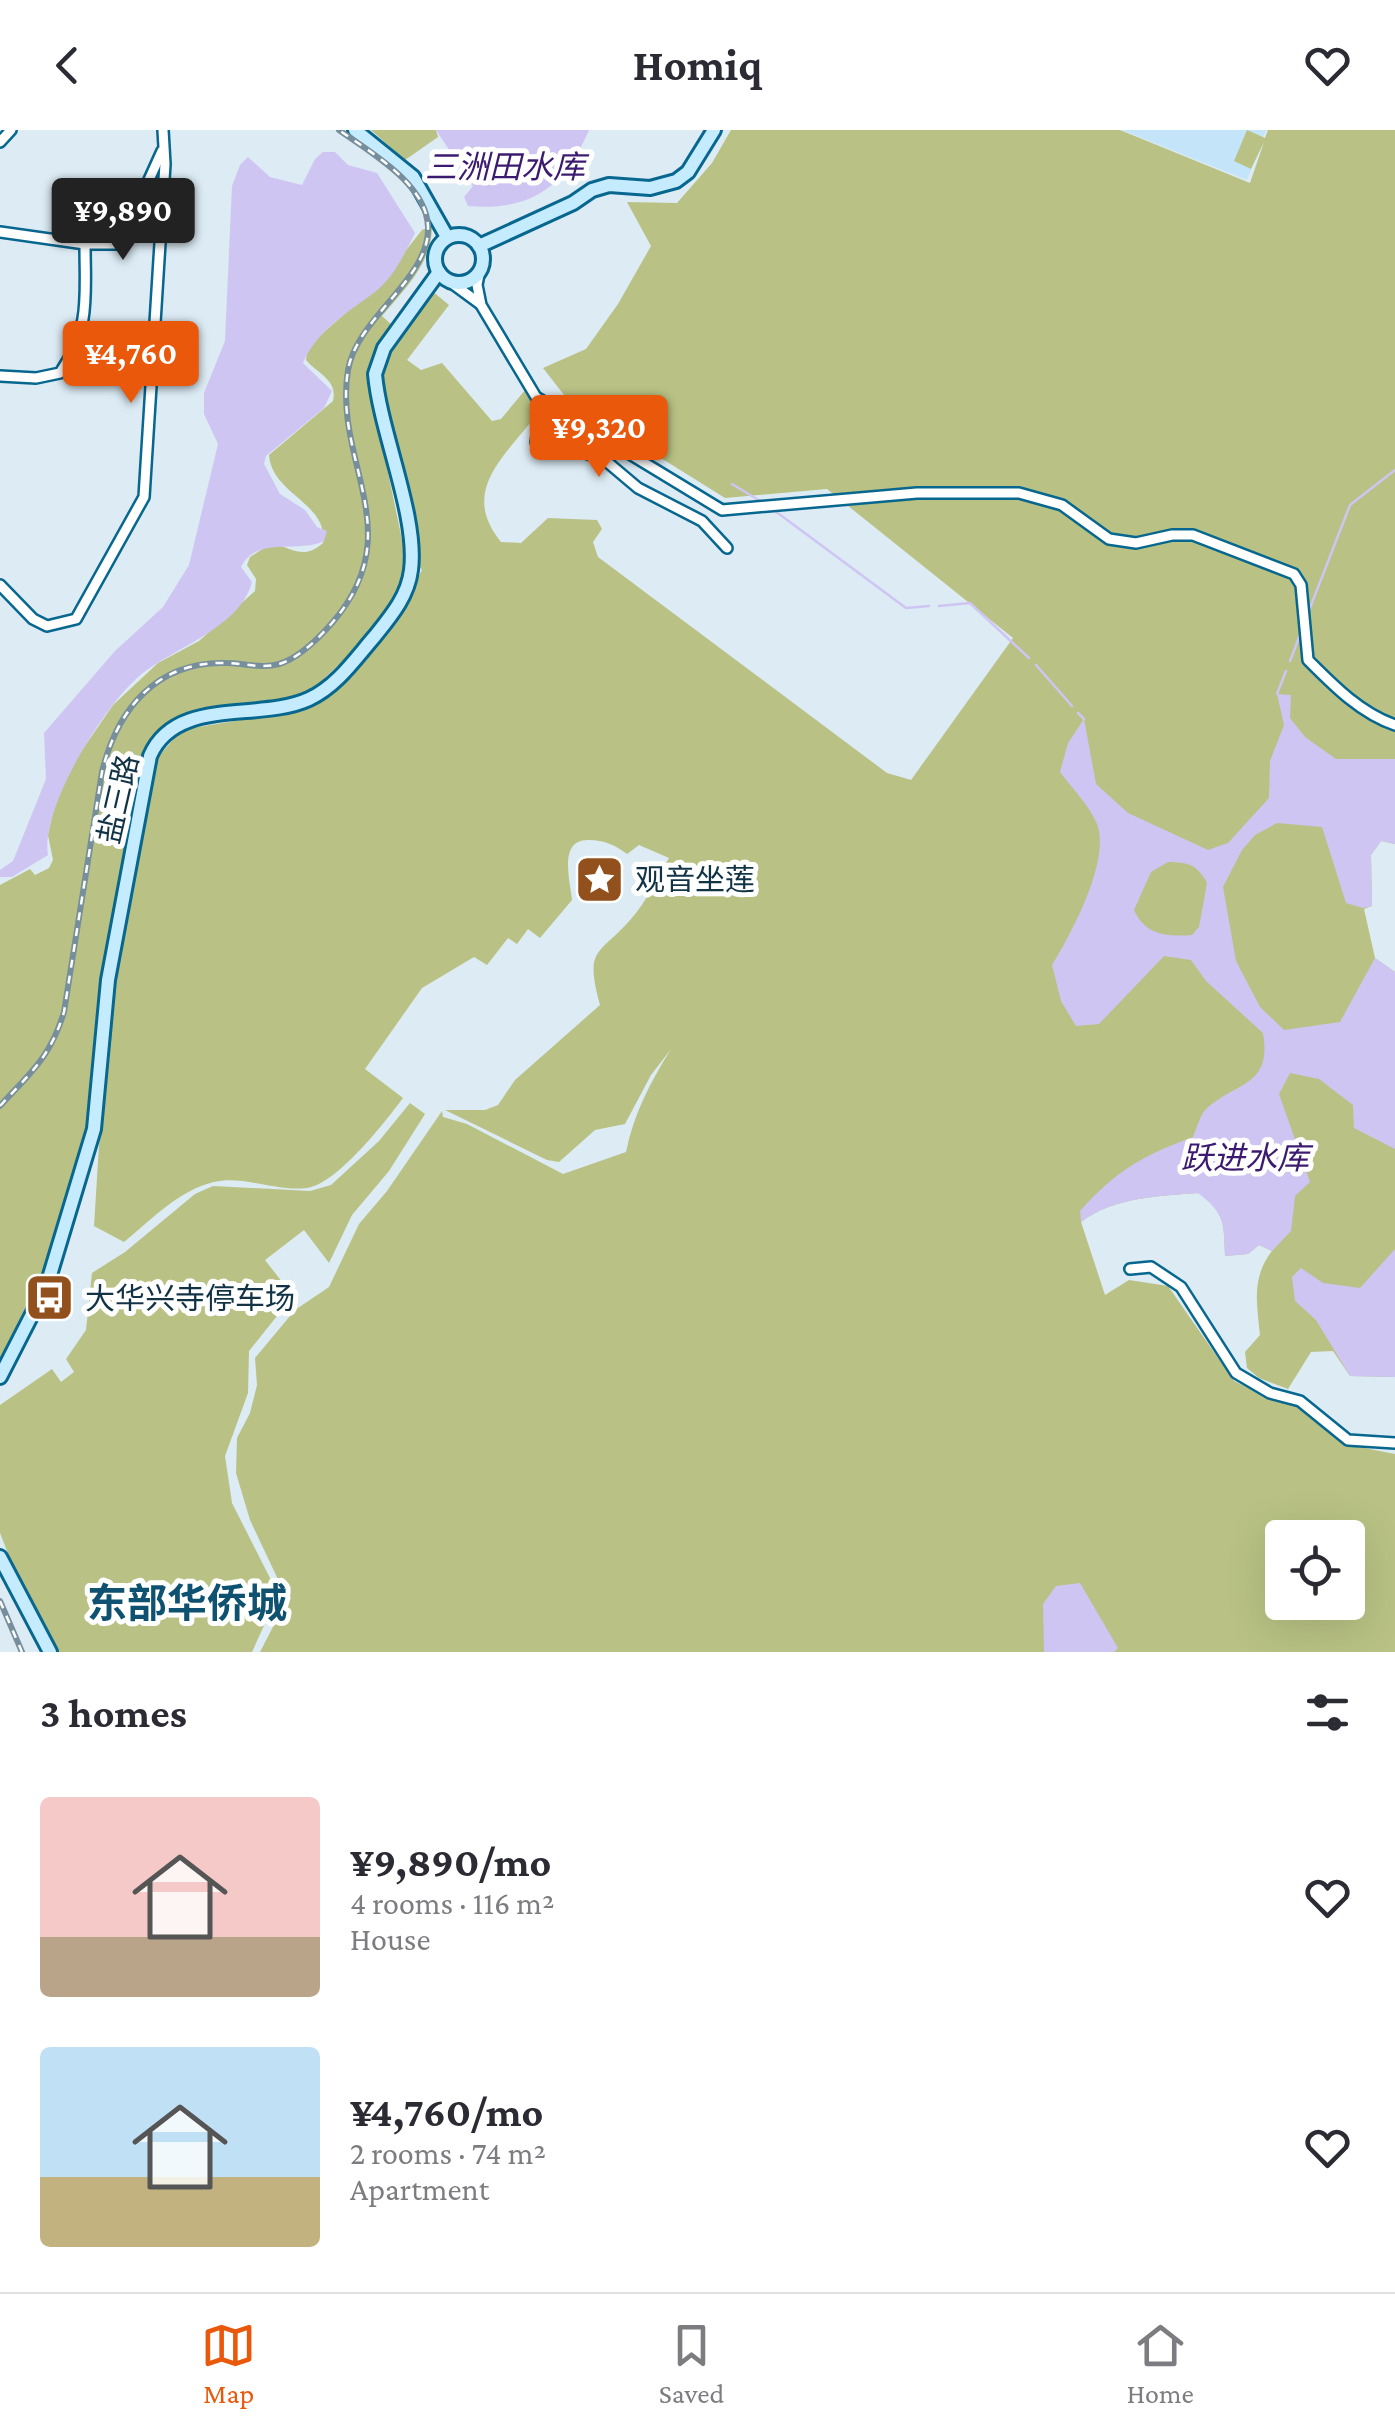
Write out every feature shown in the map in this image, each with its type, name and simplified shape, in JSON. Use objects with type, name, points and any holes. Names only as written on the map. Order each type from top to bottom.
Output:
[{"type":"main road","points":[[355,130],[414,177],[447,237]]},
{"type":"main road","points":[[479,246],[573,203],[592,190],[609,186],[650,188],[676,181],[688,172],[714,130]]},
{"type":"main road","points":[[465,236],[479,246],[480,269],[468,281],[444,276],[436,250],[447,237],[465,236]]},
{"type":"main road","name":"盐三路","points":[[0,1377],[46,1285],[94,1130],[108,980],[150,756],[164,734],[182,722],[292,705],[316,696],[347,669],[400,602],[410,578],[411,541],[375,374],[384,348],[444,276]]},
{"type":"main road","points":[[0,1557],[50,1652]]},
{"type":"street","points":[[0,142],[11,130]]},
{"type":"street","points":[[0,585],[33,618],[48,626],[76,618],[144,497],[162,130]]},
{"type":"street","points":[[0,232],[85,244],[120,244],[164,147]]},
{"type":"street","points":[[0,376],[36,378],[60,373],[77,347],[86,322],[85,244]]},
{"type":"street","points":[[480,269],[477,285],[481,305],[529,388],[542,403],[600,433],[722,510],[917,493],[1019,493],[1062,505],[1108,539],[1136,543],[1193,535],[1288,570],[1302,586],[1308,660],[1364,709],[1395,725]]},
{"type":"street","points":[[444,276],[481,305]]},
{"type":"street","points":[[542,403],[536,442],[568,446],[606,461],[638,488],[702,521],[727,548]]},
{"type":"street","points":[[1130,1269],[1151,1267],[1181,1287],[1236,1373],[1270,1393],[1300,1401],[1348,1440],[1395,1443]]},
{"type":"shaded area","points":[[1122,130],[1266,130],[1247,180]]},
{"type":"green space","points":[[371,130],[436,130],[438,137],[405,160]]},
{"type":"green space","points":[[731,130],[1120,130],[1250,183],[1264,142],[1251,169],[1234,161],[1247,130],[1265,138],[1268,130],[1395,130],[1395,844],[1381,841],[1371,855],[1372,906],[1364,909],[1375,958],[1395,972],[1395,1377],[1350,1376],[1333,1351],[1311,1352],[1288,1389],[1259,1378],[1247,1368],[1245,1352],[1260,1335],[1258,1281],[1272,1251],[1259,1245],[1248,1254],[1225,1256],[1221,1220],[1199,1193],[1122,1203],[1081,1222],[1105,1295],[1129,1280],[1168,1286],[1234,1381],[1271,1399],[1305,1407],[1333,1436],[1349,1445],[1395,1454],[1395,1652],[260,1652],[277,1619],[283,1590],[250,1520],[236,1473],[237,1438],[250,1413],[257,1385],[255,1358],[295,1310],[329,1287],[359,1224],[387,1191],[442,1111],[443,1117],[467,1124],[563,1174],[626,1152],[633,1124],[671,1049],[651,1075],[625,1124],[595,1130],[559,1162],[547,1160],[445,1110],[485,1110],[498,1105],[515,1080],[600,1005],[594,962],[637,912],[669,858],[639,845],[627,854],[604,842],[579,841],[569,853],[572,900],[540,938],[528,929],[517,944],[508,938],[487,965],[474,957],[422,988],[365,1069],[403,1098],[360,1151],[332,1176],[307,1188],[225,1180],[201,1186],[166,1207],[124,1242],[94,1226],[106,1033],[117,947],[148,778],[155,761],[176,736],[192,728],[272,715],[325,697],[410,592],[422,570],[416,562],[380,376],[395,344],[432,291],[449,305],[407,360],[421,370],[442,363],[492,421],[501,419],[526,389],[537,414],[500,460],[485,490],[489,523],[501,542],[521,543],[548,518],[597,520],[602,529],[593,542],[598,557],[887,773],[911,780],[1013,638],[827,489],[725,498],[568,400],[543,368],[586,349],[618,304],[651,246],[627,202],[677,203],[712,163]]},
{"type":"green space","points":[[432,226],[422,264],[382,316],[393,326],[374,355],[369,382],[405,554],[403,576],[384,614],[314,688],[285,700],[187,718],[141,768],[103,972],[88,1135],[42,1273],[0,1360],[0,885],[30,869],[35,875],[49,868],[53,860],[48,835],[55,803],[78,756],[113,705],[158,663],[199,641],[255,591],[256,579],[247,565],[250,557],[272,543],[304,552],[323,543],[317,518],[279,480],[269,455],[333,401],[330,382],[306,360],[308,346],[381,282],[422,230]]},
{"type":"green space","points":[[410,1103],[425,1114],[389,1171],[352,1215],[329,1263],[304,1230],[265,1260],[293,1296],[249,1351],[248,1393],[225,1456],[232,1503],[272,1582],[271,1610],[252,1652],[52,1652],[13,1581],[11,1561],[0,1533],[0,1405],[52,1369],[61,1382],[74,1372],[66,1359],[86,1330],[92,1273],[125,1252],[195,1194],[213,1186],[310,1191],[331,1185],[379,1141]]},
{"type":"water","name":"三洲田水库","points":[[436,130],[589,130],[568,167],[543,192],[490,207],[468,206],[464,197],[473,186]]},
{"type":"water","points":[[323,152],[335,152],[348,165],[377,173],[415,233],[388,280],[334,323],[309,351],[303,363],[332,391],[324,408],[266,456],[264,464],[280,494],[305,510],[317,527],[327,531],[324,541],[267,548],[248,557],[241,567],[252,582],[233,614],[135,680],[90,737],[53,813],[48,855],[12,877],[0,877],[0,870],[13,861],[46,779],[44,733],[115,651],[163,607],[189,565],[218,444],[204,414],[204,393],[225,341],[232,186],[240,165],[248,157],[270,177],[302,185]]},
{"type":"water","name":"跃进水库","points":[[1277,694],[1291,695],[1290,718],[1305,737],[1336,759],[1395,759],[1395,844],[1381,841],[1371,855],[1372,906],[1363,908],[1346,903],[1322,827],[1277,823],[1255,835],[1242,850],[1223,887],[1236,961],[1260,1007],[1284,1030],[1340,1022],[1375,958],[1395,972],[1395,1149],[1354,1128],[1353,1105],[1319,1079],[1290,1073],[1279,1094],[1310,1182],[1295,1196],[1291,1231],[1272,1251],[1259,1245],[1248,1254],[1225,1256],[1221,1220],[1198,1193],[1122,1203],[1081,1222],[1080,1211],[1119,1175],[1145,1158],[1193,1137],[1207,1108],[1257,1073],[1264,1050],[1263,1033],[1206,981],[1191,960],[1164,956],[1099,1024],[1076,1026],[1061,1001],[1052,965],[1087,896],[1099,857],[1100,839],[1094,817],[1060,772],[1068,743],[1084,719],[1096,784],[1128,813],[1208,850],[1228,843],[1269,798],[1270,761],[1284,725]],"holes":[[[1168,862],[1196,868],[1207,883],[1199,927],[1192,935],[1158,933],[1144,925],[1134,910],[1151,872]]]},
{"type":"water","points":[[1395,1249],[1395,1377],[1350,1376],[1316,1320],[1295,1301],[1292,1277],[1301,1268],[1323,1283],[1360,1288]]},
{"type":"water","points":[[1080,1583],[1118,1648],[1114,1652],[1044,1652],[1043,1604],[1056,1586]]},
{"type":"waterway","points":[[1308,613],[1350,505],[1395,470]]},
{"type":"waterway","points":[[732,484],[760,501]]},
{"type":"waterway","points":[[775,511],[906,608],[929,606]]},
{"type":"waterway","points":[[939,606],[970,603],[1029,658]]},
{"type":"waterway","points":[[1290,661],[1301,632]]},
{"type":"waterway","points":[[1036,665],[1072,706]]},
{"type":"waterway","points":[[1277,694],[1286,671]]},
{"type":"waterway","points":[[1078,713],[1084,719]]},
{"type":"railway","points":[[0,1106],[46,1053],[59,1028],[102,772],[129,710],[160,680],[179,670],[226,663],[273,665],[294,657],[327,629],[355,590],[366,558],[368,527],[350,436],[346,404],[348,370],[365,333],[418,264],[426,246],[428,227],[425,211],[408,183],[339,130]]},
{"type":"railway","points":[[0,1601],[22,1652]]},
{"type":"place","name":"观音坐莲","points":[[600,879]]},
{"type":"place","name":"大华兴寺停车场","points":[[50,1298]]},
{"type":"district","name":"东部华侨城","points":[[187,1603]]}]
